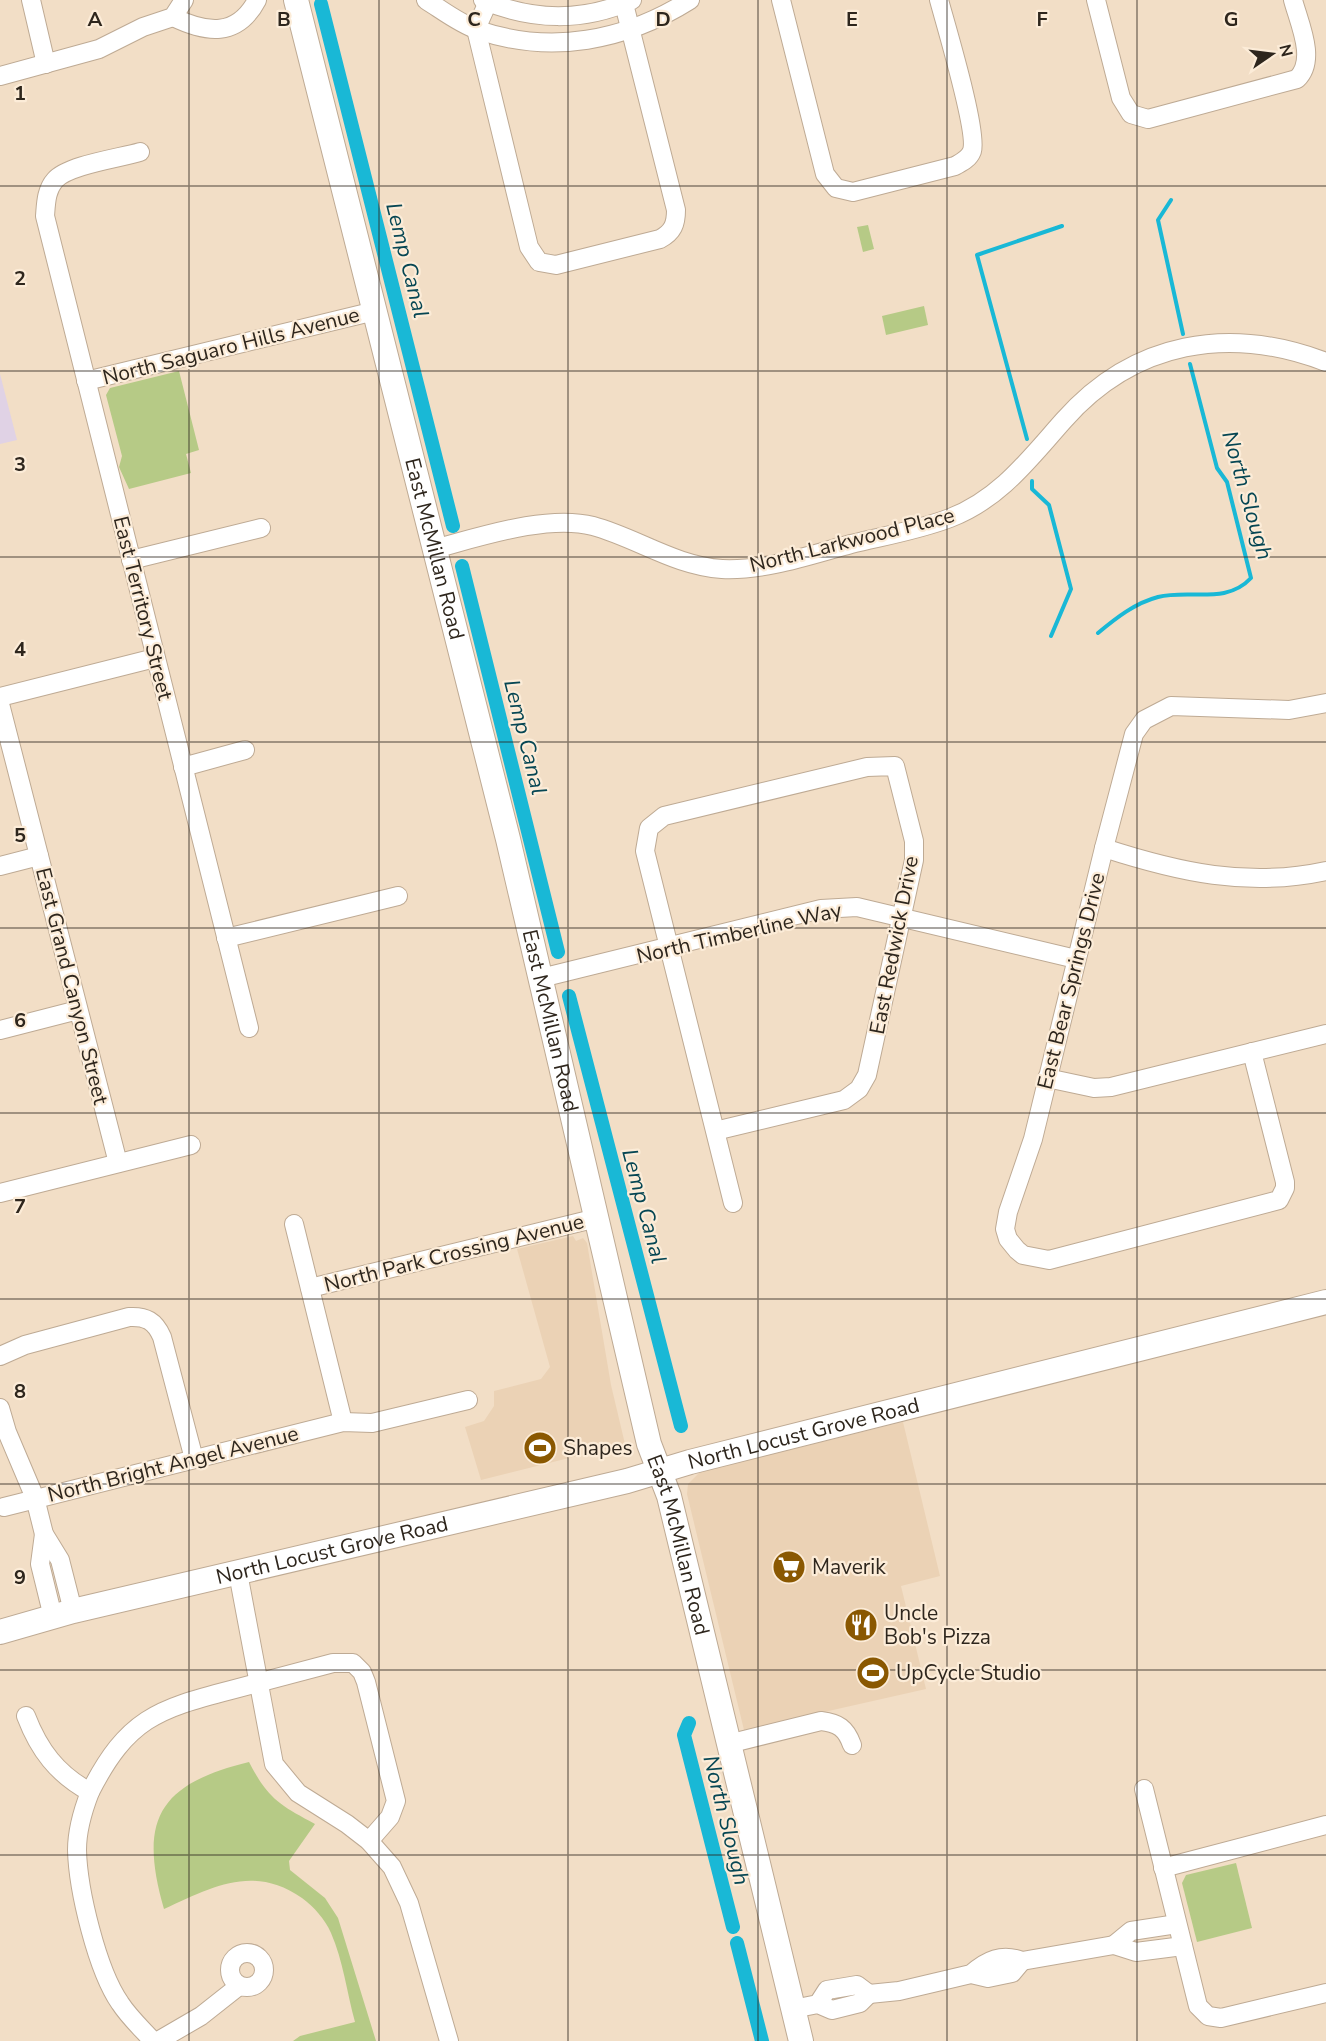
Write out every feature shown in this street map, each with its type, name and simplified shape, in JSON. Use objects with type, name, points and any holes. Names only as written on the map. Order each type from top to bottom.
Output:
[{"type":"main road","name":"East McMillan Road","points":[[296,0],[541,978],[649,1444],[669,1496],[801,2041]]},
{"type":"main road","name":"North Locust Grove Road","points":[[0,1632],[63,1614],[659,1472],[690,1462],[1326,1302]]},
{"type":"street","points":[[31,0],[46,64]]},
{"type":"street","points":[[0,76],[99,49],[143,27],[173,17],[184,0]]},
{"type":"street","points":[[173,17],[205,30],[216,30],[242,20],[257,0]]},
{"type":"street","points":[[426,0],[476,29],[542,44],[580,41],[630,28],[690,0]]},
{"type":"street","points":[[781,0],[825,174],[836,188],[853,192],[944,169],[966,159],[971,152],[971,125],[939,0]]},
{"type":"street","points":[[1095,0],[1121,98],[1127,110],[1138,117],[1157,117],[1292,82],[1302,74],[1307,55],[1293,0]]},
{"type":"street","points":[[485,1],[518,12],[560,16],[588,15],[626,1],[630,28],[676,210],[674,228],[660,239],[556,265],[539,262],[529,247],[476,29],[485,1]]},
{"type":"street","name":"East Territory Street","points":[[140,152],[69,171],[56,179],[50,189],[45,216],[249,1028]]},
{"type":"street","name":"North Saguaro Hills Avenue","points":[[86,381],[375,311]]},
{"type":"street","name":"North Larkwood Place","points":[[434,549],[535,526],[578,523],[606,530],[695,565],[740,568],[777,563],[924,526],[976,506],[1009,481],[1083,399],[1121,372],[1156,355],[1197,345],[1253,343],[1300,352],[1326,362]]},
{"type":"street","points":[[131,560],[261,528]]},
{"type":"street","points":[[0,697],[155,658]]},
{"type":"street","name":"East Bear Springs Drive","points":[[1252,1052],[1285,1182],[1283,1194],[1279,1200],[1049,1260],[1023,1255],[1008,1239],[1005,1229],[1008,1212],[1033,1138],[1134,734],[1144,720],[1171,706],[1289,710],[1326,703]]},
{"type":"street","name":"East Grand Canyon Street","points":[[0,704],[118,1163]]},
{"type":"street","points":[[183,767],[245,750]]},
{"type":"street","name":"East Redwick Drive","points":[[669,948],[645,851],[649,828],[664,816],[867,767],[895,766],[914,841],[914,860],[867,1075],[859,1089],[844,1100],[716,1131]]},
{"type":"street","points":[[1104,848],[1197,873],[1242,878],[1326,871]]},
{"type":"street","points":[[0,866],[39,856]]},
{"type":"street","points":[[226,939],[398,896]]},
{"type":"street","name":"North Timberline Way","points":[[541,978],[821,909],[857,907],[1076,959]]},
{"type":"street","points":[[669,948],[733,1203]]},
{"type":"street","points":[[0,1030],[78,1010]]},
{"type":"street","points":[[1047,1078],[1094,1088],[1111,1088],[1326,1034]]},
{"type":"street","points":[[0,1193],[190,1145]]},
{"type":"street","name":"North Park Crossing Avenue","points":[[310,1288],[597,1218]]},
{"type":"street","points":[[294,1224],[343,1422]]},
{"type":"street","points":[[0,1356],[25,1345],[129,1317],[147,1318],[154,1323],[162,1337],[194,1460]]},
{"type":"street","name":"North Bright Angel Avenue","points":[[4,1507],[343,1422],[372,1423],[468,1400]]},
{"type":"street","points":[[0,1408],[7,1432],[35,1498],[44,1534],[60,1560],[63,1614]]},
{"type":"street","points":[[238,1573],[274,1764],[298,1793],[369,1841],[392,1867],[409,1903],[449,2041]]},
{"type":"street","points":[[153,2041],[120,2004],[111,1987],[87,1911],[77,1848],[80,1824],[90,1792],[119,1744],[150,1718],[188,1700],[333,1663],[353,1663],[364,1677],[396,1798],[390,1817],[369,1841]]},
{"type":"street","points":[[26,1716],[42,1751],[56,1768],[73,1783],[90,1792]]},
{"type":"street","points":[[728,1744],[821,1721],[834,1723],[844,1729],[852,1745]]},
{"type":"street","points":[[1144,1789],[1198,2006],[1208,2016],[1221,2018],[1326,1993]]},
{"type":"street","points":[[1163,1868],[1326,1825]]},
{"type":"street","points":[[1114,1945],[1131,1930],[1177,1924]]},
{"type":"street","points":[[793,2009],[818,2004],[832,2010],[860,2003],[869,1994],[899,1991],[971,1974],[988,1978],[1012,1973],[1022,1961],[1114,1945],[1136,1952],[1183,1946]]},
{"type":"street","points":[[158,2041],[201,2016],[239,1986]]},
{"type":"shaded area","points":[[0,374],[17,440],[0,444]]},
{"type":"shaded area","points":[[573,1236],[576,1241],[583,1238],[587,1243],[611,1385],[625,1444],[481,1480],[465,1427],[484,1421],[494,1406],[494,1391],[541,1379],[550,1367],[517,1249]]},
{"type":"shaded area","points":[[903,1422],[940,1576],[901,1586],[926,1689],[744,1730],[687,1494],[688,1484],[700,1472]]},
{"type":"green space","points":[[868,225],[874,249],[863,252],[857,227]]},
{"type":"green space","points":[[924,306],[928,325],[886,335],[882,316]]},
{"type":"green space","points":[[179,371],[199,450],[186,454],[191,473],[129,489],[119,467],[122,456],[106,395],[110,388]]},
{"type":"green space","points":[[249,1762],[262,1785],[276,1800],[315,1824],[289,1861],[290,1870],[325,1898],[338,1918],[376,2041],[293,2041],[300,2036],[355,2022],[342,1965],[331,1933],[319,1914],[302,1898],[267,1882],[233,1882],[199,1893],[164,1909],[156,1878],[154,1851],[156,1829],[163,1810],[176,1794],[194,1782],[218,1771]]},
{"type":"green space","points":[[1236,1863],[1252,1928],[1197,1942],[1182,1883],[1186,1875]]},
{"type":"waterway","name":"Lemp Canal","points":[[321,4],[453,526]]},
{"type":"waterway","name":"North Slough","points":[[1171,200],[1158,220],[1183,334]]},
{"type":"waterway","name":"North Slough","points":[[1027,439],[977,255],[1062,226]]},
{"type":"waterway","name":"North Slough","points":[[1098,633],[1141,603],[1170,595],[1219,594],[1241,586],[1251,578],[1227,482],[1217,468],[1190,364]]},
{"type":"waterway","name":"North Slough","points":[[1032,481],[1032,489],[1049,505],[1071,589],[1051,636]]},
{"type":"waterway","name":"Lemp Canal","points":[[462,566],[558,952]]},
{"type":"waterway","name":"Lemp Canal","points":[[569,996],[681,1426]]},
{"type":"waterway","name":"North Slough","points":[[689,1723],[684,1735],[733,1927]]},
{"type":"waterway","name":"North Slough","points":[[737,1943],[762,2041]]},
{"type":"place","name":"Shapes","points":[[540,1448]]},
{"type":"place","name":"Maverik","points":[[789,1567]]},
{"type":"place","name":"Uncle Bob's Pizza","points":[[861,1625]]},
{"type":"place","name":"UpCycle Studio","points":[[873,1673]]}]
